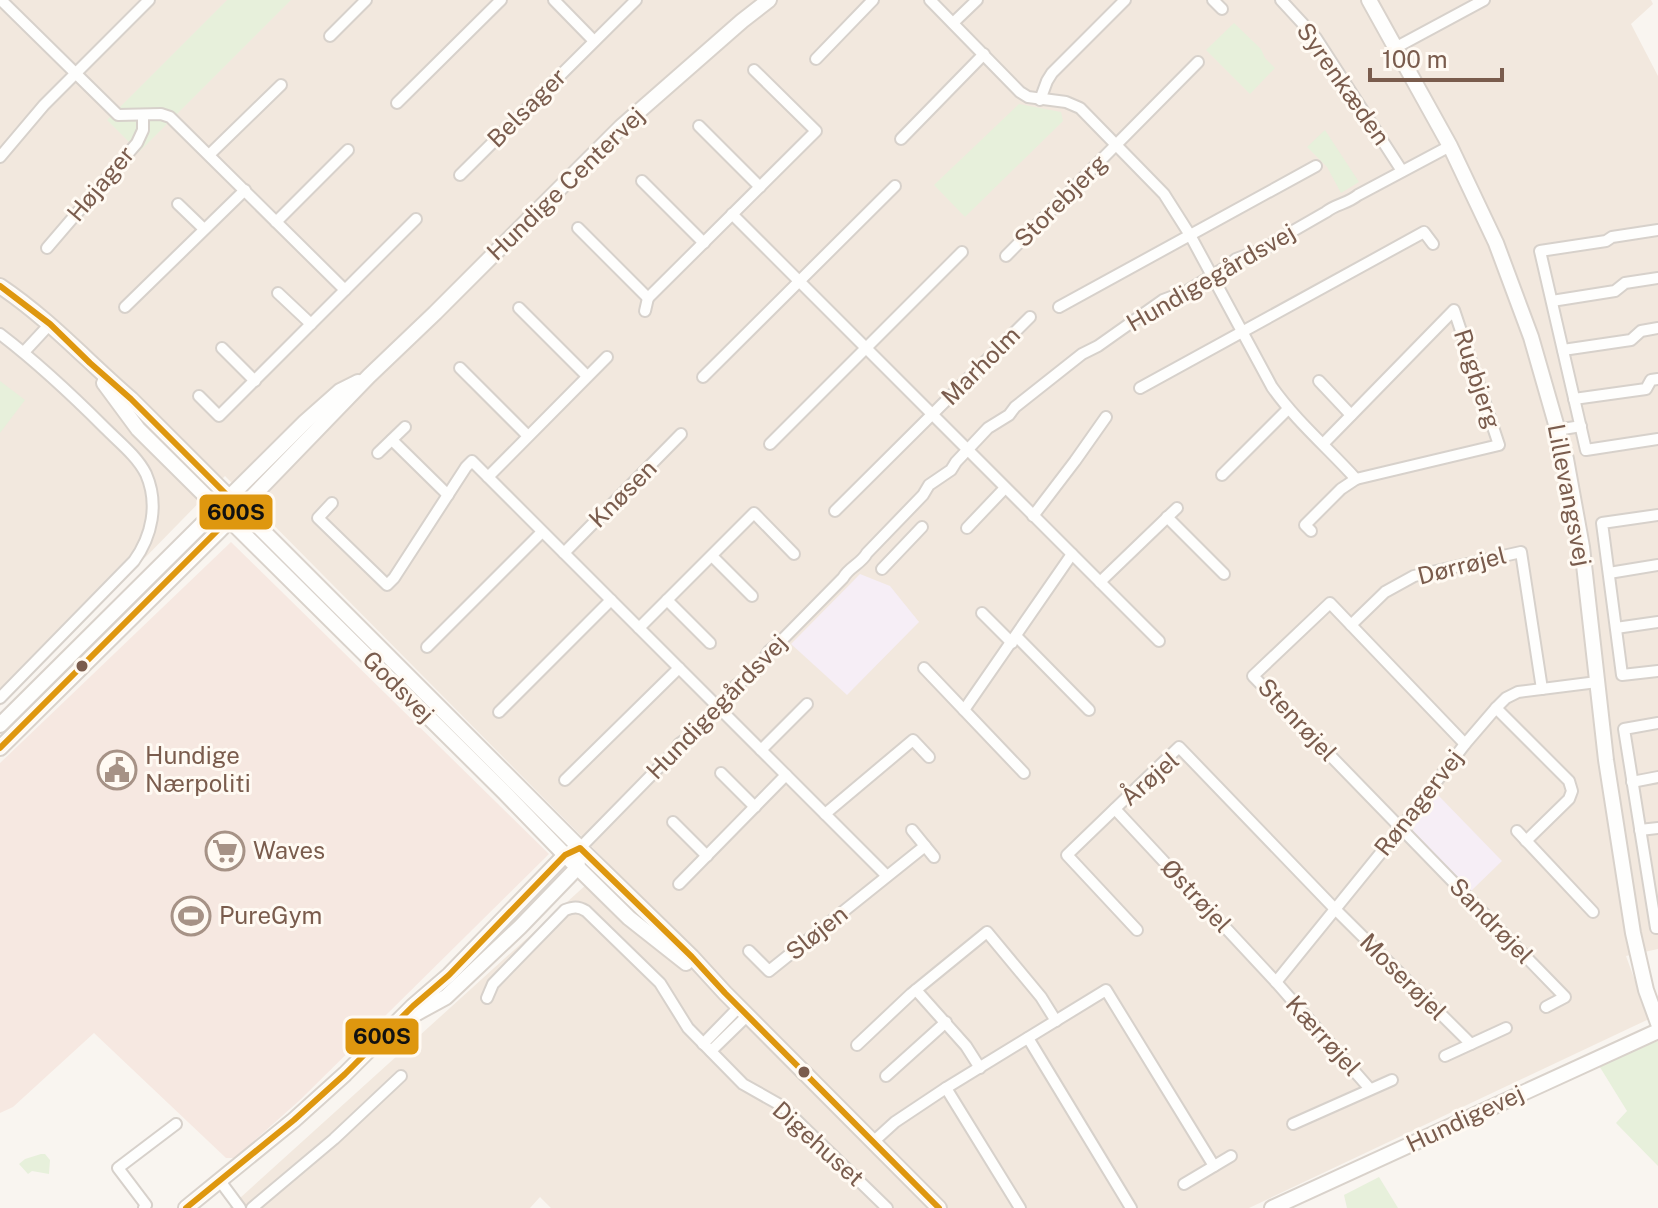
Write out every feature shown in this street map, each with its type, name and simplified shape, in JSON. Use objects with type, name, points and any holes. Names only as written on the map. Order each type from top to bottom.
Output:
[{"type":"street","points":[[0,157],[44,105],[149,0]]},
{"type":"street","points":[[330,36],[366,0]]},
{"type":"street","points":[[397,103],[501,0]]},
{"type":"street","points":[[554,0],[594,41]]},
{"type":"street","name":"Belsager","points":[[460,175],[636,0]]},
{"type":"street","name":"Hundige Centervej","points":[[0,748],[229,520],[235,503],[305,422],[340,391],[369,376],[621,127],[769,0]]},
{"type":"street","points":[[816,59],[873,0]]},
{"type":"street","name":"Storebjerg","points":[[930,0],[1020,92],[1028,97],[1066,102],[1080,108],[1164,194],[1211,276]]},
{"type":"street","points":[[953,23],[977,0]]},
{"type":"street","points":[[1040,100],[1052,73],[1125,0]]},
{"type":"street","points":[[1213,0],[1222,9]]},
{"type":"street","name":"Syrenkæden","points":[[1281,0],[1316,38],[1402,171]]},
{"type":"street","name":"Lillevangsvej","points":[[1369,0],[1450,146],[1485,217],[1531,337],[1566,459],[1582,547],[1606,760],[1633,933],[1646,990],[1658,1023]]},
{"type":"street","points":[[1395,48],[1484,0]]},
{"type":"street","name":"Højager","points":[[5,5],[118,115],[161,114],[170,117],[345,290]]},
{"type":"street","points":[[901,139],[984,54]]},
{"type":"street","name":"Storebjerg","points":[[1006,256],[1198,62]]},
{"type":"street","points":[[645,311],[648,298],[821,130],[754,70]]},
{"type":"street","points":[[210,154],[281,85]]},
{"type":"street","name":"Højager","points":[[47,248],[137,143],[143,130],[143,116]]},
{"type":"street","points":[[699,126],[760,187]]},
{"type":"street","name":"Hundigegårdsvej","points":[[580,848],[679,744],[700,729],[734,687],[756,671],[769,651],[847,571],[863,560],[929,485],[951,470],[988,428],[1009,415],[1082,354],[1163,300],[1187,291],[1236,259],[1268,247],[1332,207],[1349,202],[1450,146]]},
{"type":"street","points":[[276,222],[348,150]]},
{"type":"street","points":[[1059,307],[1190,235],[1266,186],[1316,166]]},
{"type":"street","points":[[642,181],[704,243]]},
{"type":"street","points":[[703,377],[895,186]]},
{"type":"street","points":[[125,307],[245,190]]},
{"type":"street","points":[[178,204],[204,229]]},
{"type":"street","name":"Marholm","points":[[732,214],[1159,641]]},
{"type":"street","points":[[199,396],[219,416],[416,219]]},
{"type":"street","points":[[578,228],[648,298]]},
{"type":"street","points":[[1658,230],[1540,251],[1586,450],[1658,439]]},
{"type":"street","points":[[1140,388],[1424,232],[1433,244]]},
{"type":"street","points":[[770,444],[962,252]]},
{"type":"street","points":[[1211,276],[1272,387],[1288,409],[1356,479]]},
{"type":"street","points":[[1552,301],[1615,291],[1625,283],[1658,278]]},
{"type":"street","name":"Godsvej","points":[[0,286],[50,324],[131,399],[692,957],[939,1208]]},
{"type":"street","points":[[278,293],[311,324]]},
{"type":"street","name":"Rugbjerg","points":[[1311,531],[1305,525],[1341,489],[1356,479],[1499,445],[1456,307],[1324,443]]},
{"type":"street","points":[[519,308],[587,376]]},
{"type":"street","name":"Marholm","points":[[835,511],[1030,317]]},
{"type":"street","points":[[24,352],[50,324]]},
{"type":"street","points":[[1563,350],[1631,340],[1641,331],[1658,328]]},
{"type":"street","points":[[0,334],[60,383],[136,459],[146,475],[153,505],[149,536],[134,561],[0,698]]},
{"type":"street","points":[[222,348],[255,381]]},
{"type":"street","points":[[488,477],[607,357]]},
{"type":"street","name":"Godsvej","points":[[90,363],[138,429],[577,868],[629,918],[725,993]]},
{"type":"street","points":[[460,368],[528,436]]},
{"type":"street","points":[[1574,399],[1646,389],[1651,380],[1658,379]]},
{"type":"street","points":[[1319,381],[1351,415]]},
{"type":"street","points":[[1222,475],[1288,409]]},
{"type":"street","points":[[1033,516],[1106,417]]},
{"type":"street","points":[[1557,430],[1581,426]]},
{"type":"street","points":[[378,453],[405,427]]},
{"type":"street","name":"Knøsen","points":[[564,553],[681,434]]},
{"type":"street","points":[[392,440],[448,495]]},
{"type":"street","points":[[332,503],[318,518],[388,590],[472,461],[887,876]]},
{"type":"street","points":[[967,528],[1005,488]]},
{"type":"street","name":"Hundige Centervej","points":[[0,725],[218,509],[235,503]]},
{"type":"street","points":[[1100,582],[1177,508]]},
{"type":"street","points":[[639,628],[754,513],[794,554]]},
{"type":"street","points":[[1658,515],[1602,523],[1622,675],[1658,671]]},
{"type":"street","points":[[1167,517],[1224,574]]},
{"type":"street","points":[[882,569],[922,527]]},
{"type":"street","points":[[427,647],[542,532]]},
{"type":"street","points":[[887,532],[903,547]]},
{"type":"street","points":[[1582,547],[1605,544]]},
{"type":"street","name":"Dørrøjel","points":[[1351,625],[1385,592],[1414,576],[1521,552],[1542,689]]},
{"type":"street","points":[[964,710],[1072,554]]},
{"type":"street","points":[[712,556],[752,596]]},
{"type":"street","points":[[1609,573],[1658,565]]},
{"type":"street","points":[[499,712],[611,600]]},
{"type":"street","points":[[667,600],[710,643]]},
{"type":"street","name":"Stenrøjel","points":[[1351,625],[1330,603],[1253,676],[1401,828]]},
{"type":"street","points":[[982,613],[1089,710]]},
{"type":"street","points":[[1616,628],[1658,622]]},
{"type":"street","points":[[1351,625],[1465,744]]},
{"type":"street","points":[[565,780],[679,668]]},
{"type":"street","points":[[924,668],[1024,773]]},
{"type":"street","name":"Rønagervej","points":[[1276,982],[1465,744],[1506,698],[1518,692],[1597,682]]},
{"type":"street","points":[[761,750],[807,704]]},
{"type":"street","points":[[1496,708],[1571,786],[1569,799],[1526,841]]},
{"type":"street","points":[[1658,723],[1624,729],[1640,830],[1653,879],[1658,928]]},
{"type":"street","points":[[825,814],[913,740],[929,757]]},
{"type":"street","name":"Årøjel","points":[[1137,930],[1067,855],[1179,747],[1335,909]]},
{"type":"street","points":[[1606,760],[1628,758]]},
{"type":"street","points":[[721,773],[755,807]]},
{"type":"street","points":[[679,884],[786,775]]},
{"type":"street","points":[[1632,782],[1658,777]]},
{"type":"street","name":"Østrøjel","points":[[1115,809],[1276,982]]},
{"type":"street","points":[[673,822],[707,856]]},
{"type":"street","name":"Sandrøjel","points":[[1401,828],[1565,997],[1546,1007]]},
{"type":"street","points":[[1640,830],[1658,828]]},
{"type":"street","points":[[912,830],[934,857]]},
{"type":"street","points":[[1517,831],[1593,912]]},
{"type":"street","name":"Sløjen","points":[[749,951],[769,971],[925,846]]},
{"type":"street","points":[[186,1208],[294,1120],[449,975],[565,855],[580,848]]},
{"type":"street","points":[[396,1025],[446,997],[520,927],[577,868],[580,848]]},
{"type":"street","name":"Digehuset","points":[[487,998],[493,984],[565,910],[580,907],[660,983],[688,1028],[743,1084],[782,1106],[887,1208]]},
{"type":"street","name":"Moserøjel","points":[[1335,909],[1471,1044]]},
{"type":"street","points":[[857,1045],[916,990],[987,932],[1041,997],[1056,1021]]},
{"type":"street","name":"Kærrøjel","points":[[1276,982],[1370,1089]]},
{"type":"street","points":[[916,990],[966,1046],[980,1068]]},
{"type":"street","points":[[873,1142],[895,1122],[946,1088],[1106,990],[1214,1166]]},
{"type":"street","points":[[707,1047],[743,1011]]},
{"type":"street","points":[[886,1076],[946,1022]]},
{"type":"street","name":"Moserøjel","points":[[1445,1056],[1506,1028]]},
{"type":"street","name":"Hundigevej","points":[[1272,1208],[1658,1031]]},
{"type":"street","points":[[1028,1038],[1137,1207]]},
{"type":"street","points":[[252,1208],[334,1139],[401,1076]]},
{"type":"street","name":"Kærrøjel","points":[[1293,1124],[1392,1080]]},
{"type":"street","points":[[946,1088],[1020,1208]]},
{"type":"street","points":[[144,1208],[146,1205],[118,1168],[176,1124]]},
{"type":"street","points":[[1184,1184],[1231,1156]]},
{"type":"street","points":[[220,1181],[240,1208]]},
{"type":"shaded area","points":[[0,0],[1651,0],[1653,4],[1631,24],[1658,76],[1658,949],[1626,956],[1649,1019],[1249,1208],[551,1208],[540,1197],[530,1208],[229,1208],[609,864],[225,476],[0,706]]},
{"type":"shaded area","points":[[231,542],[549,854],[300,1100],[235,1158],[226,1158],[94,1033],[13,1107],[0,1113],[0,763]]},
{"type":"shaded area","points":[[860,574],[890,586],[919,622],[847,695],[791,644]]},
{"type":"shaded area","points":[[1438,795],[1502,861],[1471,891],[1413,831],[1414,823]]},
{"type":"green space","points":[[227,0],[291,0],[139,152],[107,120]]},
{"type":"green space","points":[[1234,23],[1261,49],[1275,68],[1250,94],[1206,50]]},
{"type":"green space","points":[[1019,104],[1061,112],[1063,121],[965,217],[934,185]]},
{"type":"green space","points":[[1325,130],[1359,182],[1341,193],[1327,167],[1307,147]]},
{"type":"green space","points":[[0,381],[25,400],[0,433]]},
{"type":"green space","points":[[1658,1041],[1658,1166],[1616,1123],[1627,1111],[1598,1064]]},
{"type":"green space","points":[[41,1154],[50,1160],[49,1174],[32,1171],[28,1174],[19,1164],[25,1159]]},
{"type":"green space","points":[[1379,1177],[1398,1208],[1347,1208],[1344,1195]]},
{"type":"transit line","name":"600S","points":[[0,286],[50,324],[131,399],[240,508],[0,748]]},
{"type":"transit line","name":"600S","points":[[186,1208],[345,1074],[449,975],[565,855],[580,848],[939,1208]]},
{"type":"place","name":"Hundige Nærpoliti","points":[[117,770]]},
{"type":"place","name":"Waves","points":[[225,851]]},
{"type":"place","name":"PureGym","points":[[191,916]]}]
